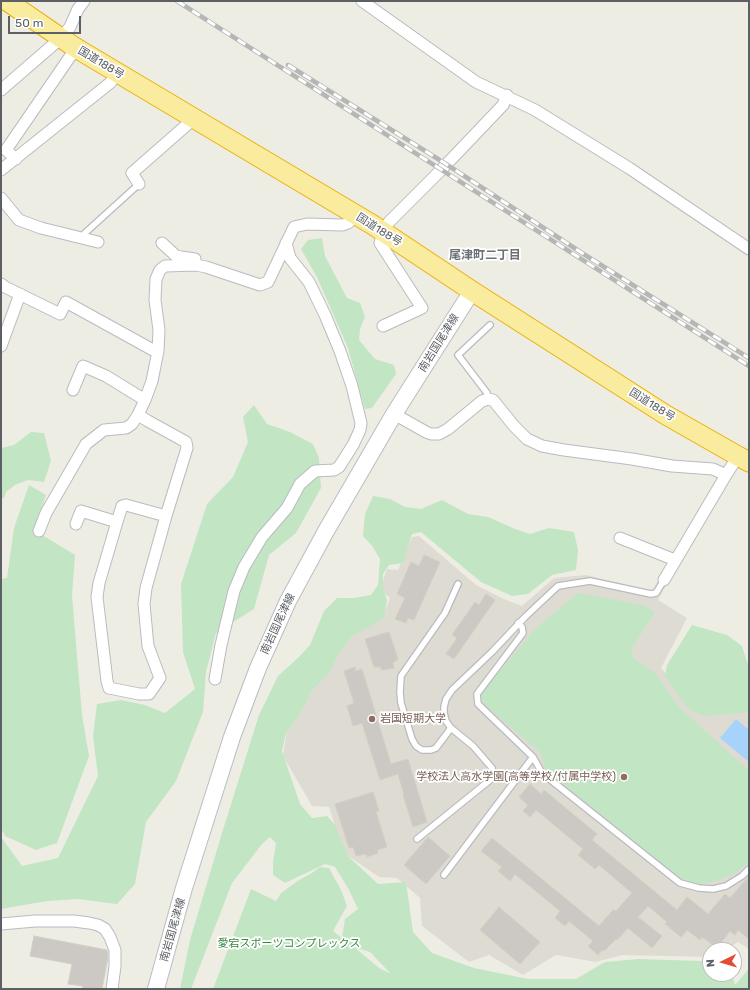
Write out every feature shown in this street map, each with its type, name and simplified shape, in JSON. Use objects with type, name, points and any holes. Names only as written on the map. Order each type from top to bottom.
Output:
[{"type":"highway","name":"国道188号","points":[[7,1],[68,43],[356,215],[666,415],[744,459]]},
{"type":"main road","name":"南岩国尾津線","points":[[156,989],[184,888],[232,737],[258,668],[292,594],[326,531],[394,414],[472,291]]},
{"type":"street","points":[[16,159],[6,150],[68,43],[70,26],[78,9],[84,1]]},
{"type":"street","points":[[362,1],[476,82],[507,95],[536,110],[629,168],[749,249]]},
{"type":"street","points":[[1,90],[68,43]]},
{"type":"street","points":[[1,170],[110,83],[118,73]]},
{"type":"street","points":[[384,326],[422,308],[380,243],[383,232],[389,222],[503,105],[507,95]]},
{"type":"street","points":[[139,184],[132,173],[193,118]]},
{"type":"street","points":[[1,198],[19,220],[41,228],[98,242]]},
{"type":"street","points":[[39,532],[46,513],[86,444],[104,430],[126,428],[132,424],[145,400],[152,381],[158,351],[159,330],[155,300],[156,279],[160,270],[165,266],[196,265],[260,285],[268,282],[294,227],[307,224],[342,225],[348,223],[356,215]]},
{"type":"street","points":[[162,243],[176,256],[203,262],[206,267]]},
{"type":"street","points":[[215,679],[221,645],[234,591],[244,568],[255,549],[262,537],[287,508],[300,484],[315,471],[334,470],[339,467],[353,445],[360,430],[361,423],[352,386],[340,351],[309,282],[290,258],[286,243]]},
{"type":"street","points":[[1,284],[60,314],[66,302],[153,350],[158,351]]},
{"type":"street","points":[[1,346],[20,294]]},
{"type":"street","points":[[73,390],[83,366],[106,376],[145,400]]},
{"type":"street","points":[[394,414],[426,432],[431,434],[439,434],[448,429],[482,401],[488,399],[493,400],[514,426],[527,439],[542,446],[632,458],[672,466],[713,469],[726,475]]},
{"type":"street","points":[[138,415],[186,442],[187,448],[166,516],[145,593],[144,604],[148,646],[160,678],[149,694],[139,694],[109,688],[97,598],[99,583],[122,506],[126,505],[166,516]]},
{"type":"street","points":[[664,580],[726,475],[744,459]]},
{"type":"street","points":[[76,524],[81,511],[117,522]]},
{"type":"street","points":[[620,538],[675,560]]},
{"type":"street","points":[[1,924],[35,921],[74,921],[89,923],[105,929],[115,950],[115,966],[112,989]]},
{"type":"lane","points":[[82,238],[85,233],[139,184]]},
{"type":"lane","points":[[488,399],[487,393],[458,355],[490,326]]},
{"type":"lane","points":[[417,839],[490,780],[493,774],[492,768],[473,746],[451,728],[446,721],[444,713],[446,699],[452,690],[492,652],[525,616],[558,586],[590,581],[651,594],[656,593],[664,580]]},
{"type":"lane","points":[[451,728],[436,748],[431,750],[422,750],[416,746],[412,739],[401,703],[400,692],[401,676],[444,613],[458,584]]},
{"type":"lane","points":[[518,623],[522,626],[523,633],[477,694],[478,704],[533,757],[542,773],[680,883],[699,888],[713,889],[726,886],[742,876],[749,869]]},
{"type":"lane","points":[[444,875],[533,757]]},
{"type":"shaded area","name":"学校法人高水学園(高等学校/付属中学校)","points":[[419,536],[476,585],[522,606],[554,578],[586,575],[652,591],[659,579],[667,584],[658,600],[687,618],[661,668],[703,713],[749,707],[749,949],[742,945],[742,942],[702,942],[702,957],[622,955],[596,962],[556,955],[523,975],[489,955],[469,962],[422,926],[420,898],[397,878],[379,877],[344,853],[329,807],[312,806],[283,756],[288,723],[350,634],[384,614],[390,598],[380,589],[387,569],[398,570],[412,537]]},
{"type":"green space","points":[[322,238],[325,256],[347,298],[360,303],[365,317],[360,329],[359,340],[375,359],[394,365],[396,374],[372,408],[365,409],[348,348],[317,277],[301,249],[308,240]]},
{"type":"green space","points":[[254,405],[267,424],[290,432],[313,444],[319,458],[321,488],[296,533],[269,555],[254,609],[216,633],[206,672],[203,712],[176,781],[146,822],[135,884],[117,904],[78,899],[47,901],[1,909],[1,837],[22,866],[58,858],[98,776],[93,736],[97,704],[121,700],[145,705],[165,713],[195,689],[183,652],[181,584],[207,504],[233,477],[248,442],[243,417]]},
{"type":"green space","points":[[31,432],[44,433],[51,461],[44,482],[28,480],[15,485],[6,492],[4,498],[1,499],[1,448],[14,445]]},
{"type":"green space","points":[[29,485],[46,495],[34,530],[75,555],[72,595],[82,715],[89,756],[57,843],[36,850],[5,836],[1,828],[1,579],[7,578],[14,528]]},
{"type":"green space","name":"愛宕スポーツコンプレックス","points":[[373,496],[390,499],[405,507],[421,509],[442,500],[468,514],[488,517],[530,534],[549,528],[574,532],[578,550],[576,570],[552,575],[528,594],[512,596],[481,582],[421,532],[412,534],[403,563],[389,565],[383,574],[383,587],[387,600],[384,618],[352,636],[340,652],[329,672],[312,690],[298,717],[286,733],[282,751],[300,804],[312,818],[327,816],[335,825],[348,856],[378,884],[406,882],[413,932],[432,953],[474,968],[528,979],[576,979],[605,962],[638,959],[702,961],[702,982],[734,982],[735,985],[738,982],[742,982],[742,977],[749,969],[749,989],[213,989],[251,889],[276,901],[281,893],[299,880],[320,867],[329,868],[341,890],[347,906],[333,931],[342,938],[345,919],[358,909],[348,888],[335,867],[325,864],[285,883],[273,875],[273,862],[276,843],[270,837],[262,844],[232,883],[191,989],[180,989],[190,940],[222,833],[259,715],[278,676],[310,645],[324,611],[337,598],[354,598],[371,595],[378,585],[380,559],[373,547],[363,536],[365,514]],"holes":[[[354,947],[370,952],[391,974],[379,968]]]},
{"type":"green space","points":[[578,593],[643,605],[655,612],[632,648],[633,658],[655,673],[679,707],[749,771],[749,862],[734,874],[717,881],[699,884],[682,881],[546,770],[540,752],[483,703],[481,694],[534,630]]},
{"type":"green space","points":[[692,625],[727,635],[742,646],[749,668],[749,712],[707,716],[691,711],[665,676],[667,665]]},
{"type":"water","points":[[736,719],[749,730],[749,762],[720,738]]},
{"type":"building","points":[[424,555],[440,562],[414,620],[408,618],[406,623],[395,619],[405,598],[397,594],[411,562],[419,566]]},
{"type":"building","points":[[486,594],[495,600],[454,659],[446,654],[457,638],[452,635],[475,602],[479,605]]},
{"type":"building","points":[[389,632],[398,659],[393,663],[394,668],[382,670],[380,667],[374,667],[365,639]]},
{"type":"building","points":[[355,667],[356,671],[362,669],[391,764],[408,759],[427,822],[413,827],[398,774],[380,780],[362,723],[353,726],[347,706],[354,703],[344,671]]},
{"type":"building","points":[[530,784],[541,794],[544,790],[597,834],[592,840],[677,910],[687,897],[708,914],[725,894],[730,898],[749,876],[749,939],[738,930],[735,935],[730,931],[722,942],[709,942],[702,937],[700,940],[687,930],[681,937],[665,924],[667,922],[648,906],[638,917],[662,936],[652,948],[628,928],[617,940],[616,939],[604,951],[602,950],[598,955],[588,946],[593,941],[569,921],[565,926],[555,918],[560,911],[515,874],[510,881],[498,871],[502,867],[481,851],[492,838],[599,926],[613,910],[616,911],[632,893],[599,865],[595,869],[578,855],[583,849],[536,810],[530,817],[523,811],[528,805],[519,797]]},
{"type":"building","points":[[373,792],[379,811],[376,812],[387,847],[377,850],[378,853],[367,857],[366,854],[356,856],[353,847],[349,848],[335,804]]},
{"type":"building","points":[[428,837],[450,856],[426,884],[404,865]]},
{"type":"building","points":[[499,907],[540,942],[520,964],[480,930]]},
{"type":"building","points":[[34,936],[107,950],[108,957],[102,989],[82,989],[83,986],[68,984],[72,964],[30,956]]},
{"type":"railway","points":[[177,1],[749,366]]},
{"type":"railway","points":[[288,65],[749,358]]},
{"type":"place","name":"岩国短期大学","points":[[372,719]]},
{"type":"place","name":"学校法人高水学園(高等学校/付属中学校)","points":[[624,777]]},
{"type":"district","name":"尾津町二丁目","points":[[485,256]]}]
